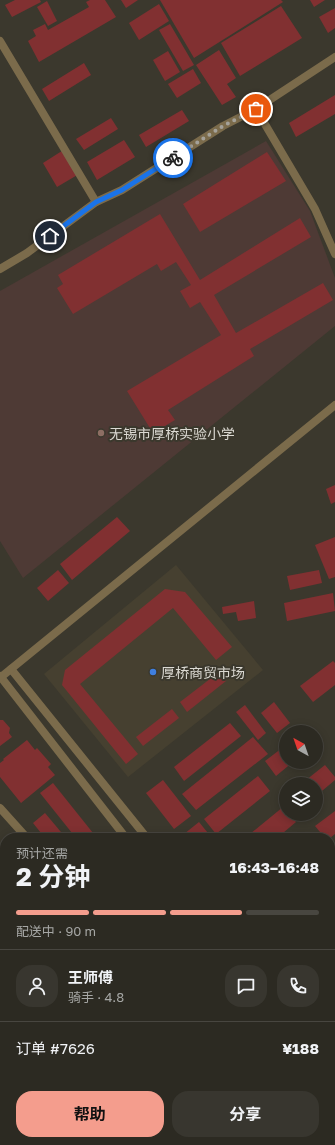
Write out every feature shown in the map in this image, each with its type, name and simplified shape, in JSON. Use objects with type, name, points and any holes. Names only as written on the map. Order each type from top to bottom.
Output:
[{"type":"street","points":[[0,41],[96,202]]},
{"type":"street","points":[[0,269],[27,253],[96,202],[122,190],[223,126],[256,109],[335,57]]},
{"type":"street","points":[[256,109],[315,209],[335,254]]},
{"type":"street","points":[[122,833],[0,677],[335,405]]},
{"type":"street","points":[[11,669],[142,833]]},
{"type":"street","points":[[0,808],[22,833]]},
{"type":"shaded area","name":"无锡市厚桥实验小学","points":[[266,141],[310,211],[335,278],[335,326],[23,578],[0,541],[0,291]]},
{"type":"shaded area","name":"厚桥商贸市场","points":[[176,565],[263,670],[128,777],[44,674]]},
{"type":"building","points":[[15,0],[40,0],[41,2],[12,17],[5,5]]},
{"type":"building","points":[[90,0],[105,0],[116,17],[39,62],[28,41],[36,36],[33,30],[45,24],[48,30],[89,7],[86,2]]},
{"type":"building","points":[[121,0],[138,0],[126,8]]},
{"type":"building","points":[[160,0],[281,0],[283,2],[194,58]]},
{"type":"building","points":[[310,0],[325,0],[314,7]]},
{"type":"building","points":[[47,1],[57,21],[48,26],[37,7]]},
{"type":"building","points":[[159,4],[169,21],[139,40],[129,23]]},
{"type":"building","points":[[281,6],[302,38],[240,76],[221,43]]},
{"type":"building","points":[[335,8],[335,28],[328,33],[319,17]]},
{"type":"building","points":[[170,24],[194,65],[183,71],[159,30]]},
{"type":"building","points":[[219,50],[236,78],[227,84],[236,97],[222,105],[196,65]]},
{"type":"building","points":[[168,51],[180,72],[165,81],[153,60]]},
{"type":"building","points":[[84,63],[91,75],[49,101],[42,89]]},
{"type":"building","points":[[193,69],[201,83],[177,98],[168,84]]},
{"type":"building","points":[[335,95],[335,114],[296,137],[289,123]]},
{"type":"building","points":[[182,110],[189,121],[146,147],[139,135]]},
{"type":"building","points":[[111,118],[118,129],[84,150],[76,139]]},
{"type":"building","points":[[124,140],[135,157],[97,180],[87,162]]},
{"type":"building","points":[[65,149],[79,174],[57,187],[43,163]]},
{"type":"building","points":[[267,152],[286,181],[200,232],[183,204]]},
{"type":"building","points":[[160,214],[200,280],[300,218],[311,237],[214,295],[236,333],[323,283],[333,300],[250,349],[254,356],[168,410],[175,420],[153,433],[127,391],[221,335],[200,302],[190,308],[180,291],[191,285],[176,262],[161,271],[157,264],[73,314],[57,288],[63,284],[58,275]]},
{"type":"building","points":[[335,485],[335,502],[331,504],[326,489]]},
{"type":"building","points":[[117,517],[130,531],[72,580],[60,564]]},
{"type":"building","points":[[335,537],[335,577],[329,579],[315,545]]},
{"type":"building","points":[[58,570],[69,583],[48,601],[37,588]]},
{"type":"building","points":[[319,570],[322,583],[290,590],[287,576]]},
{"type":"building","points":[[165,589],[185,592],[232,647],[216,660],[173,608],[80,684],[138,754],[126,764],[62,685],[65,670]]},
{"type":"building","points":[[333,593],[335,611],[287,621],[284,603]]},
{"type":"building","points":[[254,601],[256,618],[238,621],[236,612],[223,614],[222,607]]},
{"type":"building","points":[[333,661],[335,663],[335,685],[313,702],[300,686]]},
{"type":"building","points":[[219,672],[226,681],[187,712],[180,702]]},
{"type":"building","points":[[274,702],[290,723],[287,725],[279,725],[279,731],[277,733],[261,713]]},
{"type":"building","points":[[245,705],[266,733],[258,740],[236,712]]},
{"type":"building","points":[[172,709],[179,718],[143,746],[136,737]]},
{"type":"building","points":[[0,720],[3,720],[10,728],[9,733],[12,737],[0,746]]},
{"type":"building","points":[[230,723],[241,736],[184,781],[174,767]]},
{"type":"building","points":[[253,737],[268,754],[196,810],[182,794]]},
{"type":"building","points":[[27,740],[35,750],[37,748],[51,764],[48,767],[55,775],[21,803],[0,777],[0,763]]},
{"type":"building","points":[[279,750],[279,769],[284,769],[276,776],[265,761]]},
{"type":"building","points":[[325,765],[335,777],[335,780],[323,790],[323,777],[310,777],[320,769],[323,769]]},
{"type":"building","points":[[258,776],[270,791],[217,833],[215,833],[204,819]]},
{"type":"building","points":[[163,780],[191,816],[174,829],[146,793]]},
{"type":"building","points":[[53,783],[93,833],[72,833],[40,793]]},
{"type":"building","points":[[279,810],[279,821],[296,822],[283,833],[251,833]]},
{"type":"building","points":[[335,811],[335,833],[321,833],[315,826]]},
{"type":"building","points":[[45,813],[62,833],[41,833],[33,823]]},
{"type":"building","points":[[199,822],[208,833],[185,833]]},
{"type":"way so far","points":[[173,158],[223,126],[256,109]]},
{"type":"place","name":"无锡市厚桥实验小学","points":[[101,433]]},
{"type":"place","name":"厚桥商贸市场","points":[[153,672]]},
{"type":"route","points":[[50,236],[96,202],[122,190],[173,158]]}]
